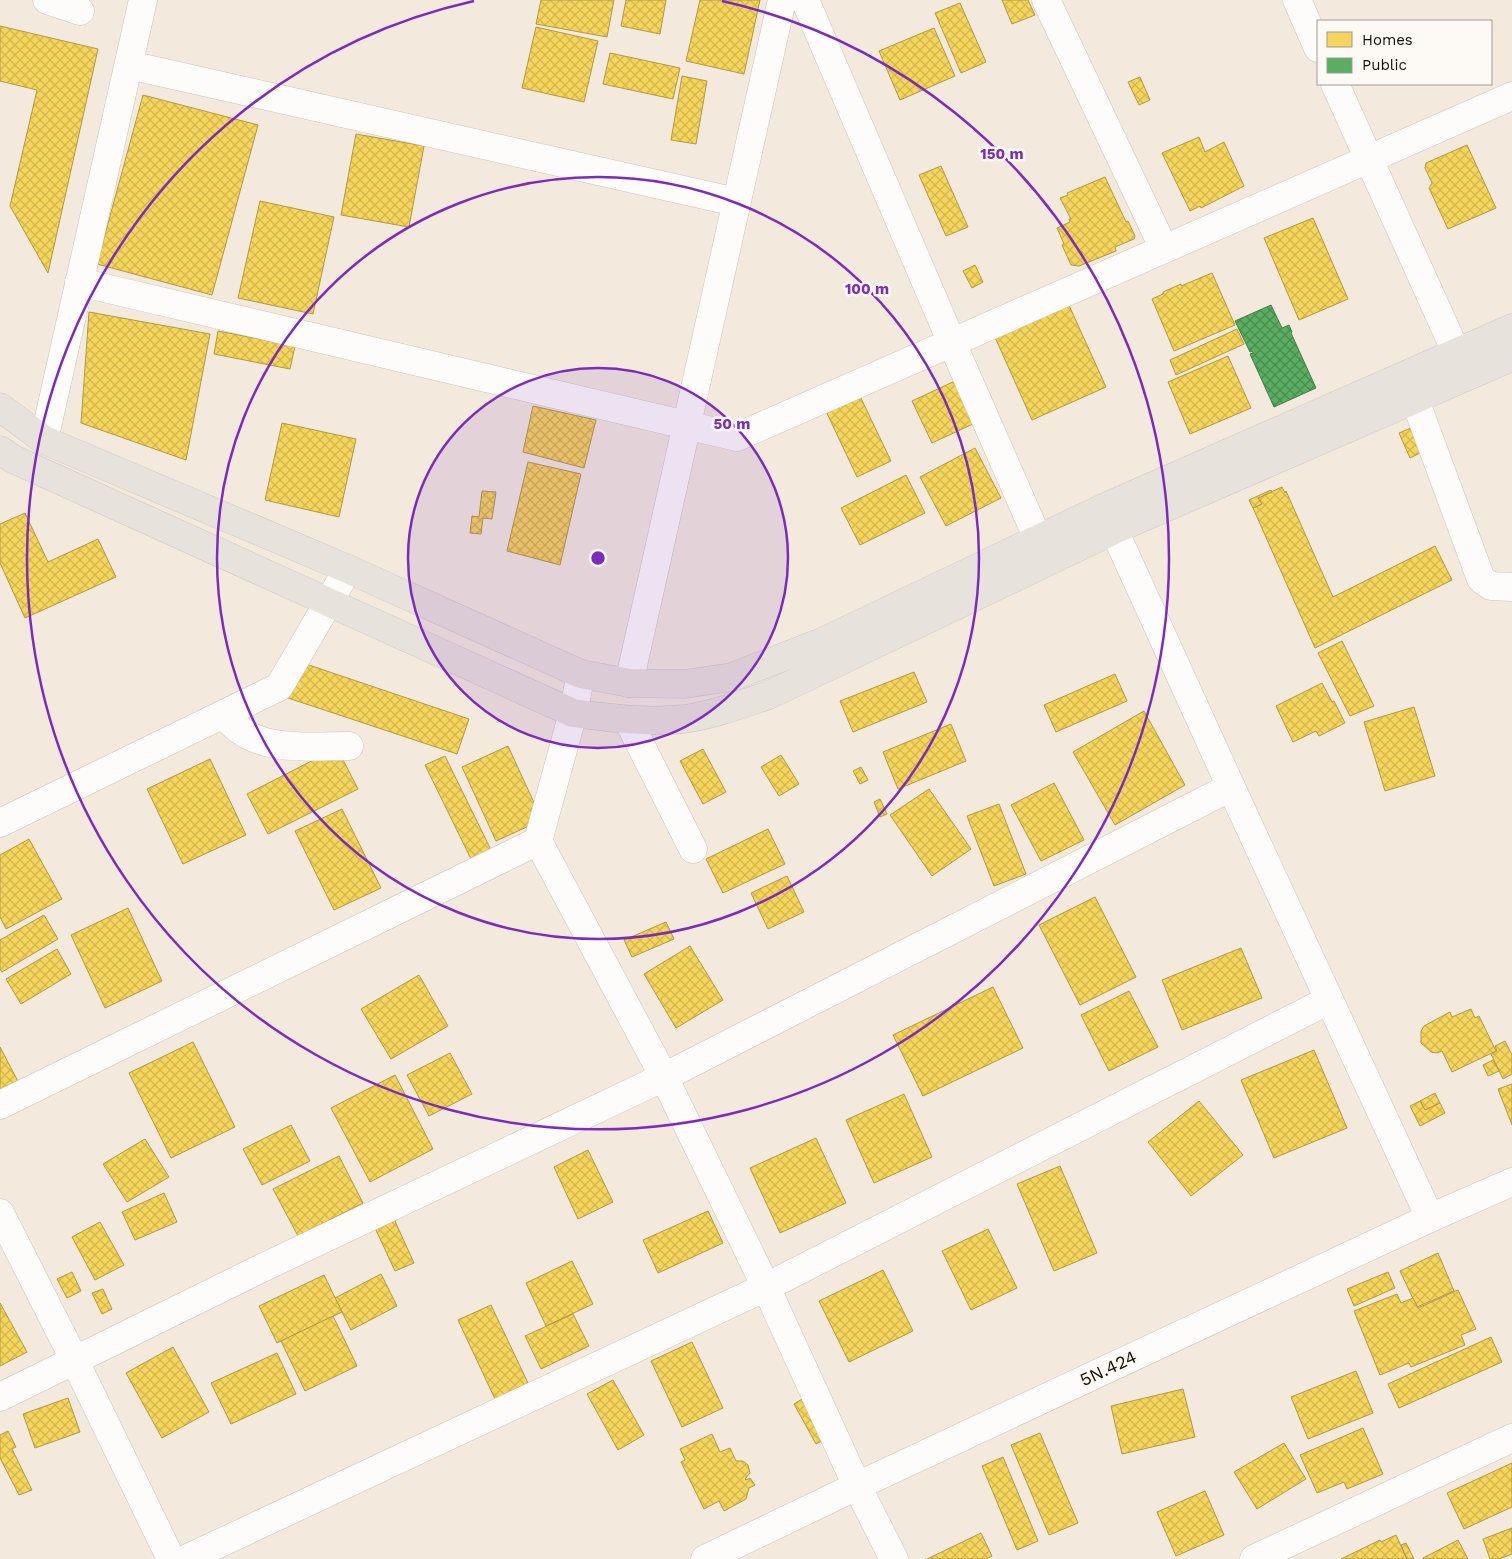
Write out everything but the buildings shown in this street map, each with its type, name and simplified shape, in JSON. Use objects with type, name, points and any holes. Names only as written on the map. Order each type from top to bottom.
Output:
[{"type":"main road","points":[[0,407],[44,440],[348,569],[580,674],[629,684],[685,684],[732,677],[822,642],[1103,508],[1512,328]]},
{"type":"main road","points":[[0,450],[13,459],[573,713],[628,720],[684,719],[727,709],[770,694],[1114,530],[1512,357]]},
{"type":"street","points":[[47,0],[80,11]]},
{"type":"street","points":[[44,440],[143,0]]},
{"type":"street","points":[[629,684],[782,0]]},
{"type":"street","points":[[805,0],[1038,539]]},
{"type":"street","points":[[1046,0],[1164,249]]},
{"type":"street","points":[[1297,0],[1317,46]]},
{"type":"street","points":[[128,65],[736,202]]},
{"type":"street","points":[[1334,85],[1467,377]]},
{"type":"street","points":[[80,282],[737,437],[1512,96]]},
{"type":"street","points":[[1415,400],[1481,579],[1491,586],[1512,587]]},
{"type":"street","points":[[1114,530],[1430,1218]]},
{"type":"street","points":[[0,823],[279,687],[348,569]]},
{"type":"street","points":[[580,674],[573,713],[538,840],[664,1077],[766,1287],[857,1486],[894,1559]]},
{"type":"street","points":[[224,714],[232,725],[258,741],[285,746],[348,746]]},
{"type":"street","points":[[628,720],[692,849]]},
{"type":"street","points":[[0,1397],[74,1359],[664,1077],[1231,787]]},
{"type":"street","points":[[0,1105],[538,840]]},
{"type":"street","points":[[186,1559],[766,1287],[1330,1000]]},
{"type":"street","name":"5N.424","points":[[705,1559],[1430,1218],[1512,1182]]},
{"type":"street","points":[[0,1213],[172,1559]]},
{"type":"street","points":[[1254,1559],[1512,1438]]}]
